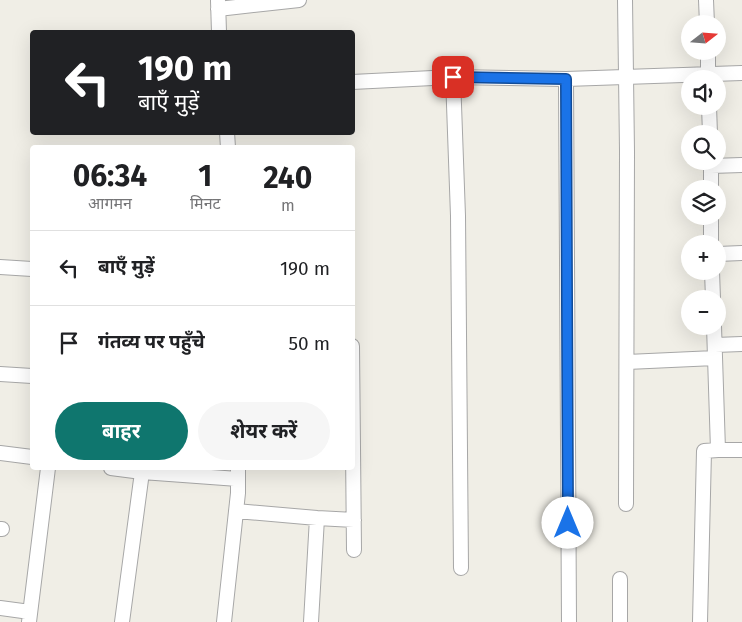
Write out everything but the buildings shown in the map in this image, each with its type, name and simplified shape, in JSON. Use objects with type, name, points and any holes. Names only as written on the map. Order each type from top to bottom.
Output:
[{"type":"street","points":[[219,30],[218,5],[299,0]]},
{"type":"street","points":[[625,0],[626,504]]},
{"type":"street","points":[[706,0],[707,15]]},
{"type":"street","points":[[726,74],[742,73]]},
{"type":"street","points":[[355,82],[453,77],[566,79],[681,76]]},
{"type":"street","points":[[453,77],[458,216],[461,568]]},
{"type":"street","points":[[566,79],[569,622]]},
{"type":"street","points":[[726,164],[742,165]]},
{"type":"street","points":[[726,254],[742,253]]},
{"type":"street","points":[[0,266],[30,269]]},
{"type":"street","points":[[714,335],[718,450]]},
{"type":"street","points":[[627,362],[715,352],[742,344]]},
{"type":"street","points":[[0,374],[30,376]]},
{"type":"street","points":[[700,622],[704,451],[742,450]]},
{"type":"street","points":[[0,452],[30,457]]},
{"type":"street","points":[[0,608],[29,617],[48,470]]},
{"type":"street","points":[[126,470],[142,472],[238,473],[236,511],[224,622]]},
{"type":"street","points":[[354,470],[354,550]]},
{"type":"street","points":[[122,622],[142,472]]},
{"type":"street","points":[[236,511],[354,520]]},
{"type":"street","points":[[311,622],[317,518]]},
{"type":"street","points":[[620,579],[620,622]]},
{"type":"route","points":[[453,77],[566,79],[568,523]]}]
